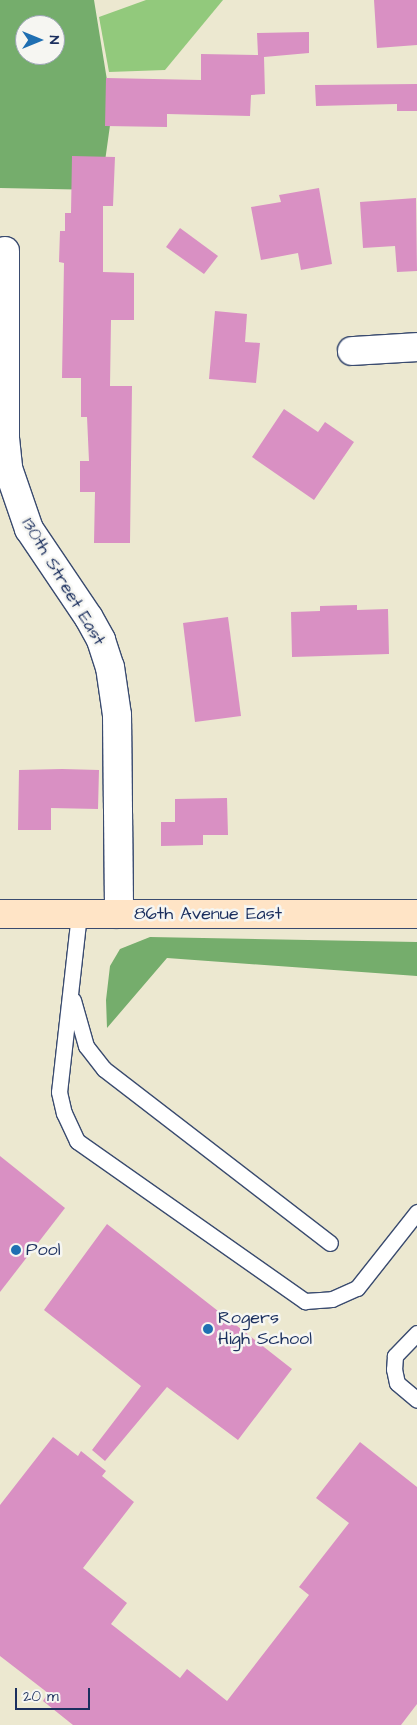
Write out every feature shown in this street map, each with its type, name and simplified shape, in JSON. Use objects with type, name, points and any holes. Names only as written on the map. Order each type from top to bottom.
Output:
[{"type":"street","name":"130th Street East","points":[[4,251],[4,438],[15,498],[29,530],[89,618],[101,640],[110,667],[118,715],[119,914]]},
{"type":"street","points":[[352,351],[417,347]]},
{"type":"street","name":"86th Avenue East","points":[[0,914],[417,914]]},
{"type":"lane","points":[[79,914],[59,1092],[64,1113],[77,1142],[305,1301],[332,1300],[358,1288],[417,1212]]},
{"type":"lane","points":[[71,993],[86,1046],[104,1069],[330,1243]]},
{"type":"lane","points":[[417,1333],[396,1356],[394,1369],[397,1382],[417,1400]]},
{"type":"green space","points":[[0,0],[94,0],[112,111],[101,190],[0,188]]},
{"type":"green space","points":[[146,0],[223,0],[165,70],[109,72],[99,17]]},
{"type":"green space","points":[[150,937],[417,942],[417,976],[167,958],[107,1028],[106,1000],[110,966],[120,949]]},
{"type":"building","points":[[374,0],[417,0],[417,45],[377,48]]},
{"type":"building","points":[[309,32],[309,53],[264,57],[265,94],[251,95],[250,116],[167,114],[167,127],[105,126],[106,78],[201,80],[201,54],[258,55],[257,33]]},
{"type":"building","points":[[417,84],[417,111],[397,111],[397,104],[316,106],[315,85]]},
{"type":"building","points":[[72,156],[115,157],[113,206],[103,206],[103,272],[134,273],[134,320],[111,320],[110,386],[132,386],[130,543],[94,543],[95,492],[80,492],[80,461],[89,461],[87,417],[81,417],[81,378],[62,378],[64,263],[59,262],[60,231],[65,231],[65,213],[71,213]]},
{"type":"building","points":[[319,188],[332,264],[301,270],[298,253],[261,260],[251,207],[281,202],[279,195]]},
{"type":"building","points":[[416,198],[417,271],[397,272],[395,246],[363,248],[360,202]]},
{"type":"building","points":[[180,228],[218,256],[204,274],[166,247]]},
{"type":"building","points":[[215,311],[247,314],[245,342],[260,343],[256,383],[209,379]]},
{"type":"building","points":[[284,409],[318,432],[325,422],[354,442],[314,500],[252,457]]},
{"type":"building","points":[[357,605],[357,610],[388,609],[389,654],[292,657],[291,612],[320,611],[320,606]]},
{"type":"building","points":[[228,617],[241,716],[195,722],[183,623]]},
{"type":"building","points":[[19,770],[99,770],[98,809],[51,808],[51,830],[18,830]]},
{"type":"building","points":[[227,798],[228,835],[203,835],[203,845],[161,846],[161,822],[175,822],[175,799]]},
{"type":"building","name":"Pool","points":[[0,1156],[65,1208],[0,1292]]},
{"type":"building","points":[[107,1224],[292,1369],[238,1440],[167,1387],[105,1461],[92,1450],[141,1386],[44,1310]]},
{"type":"building","points":[[53,1437],[78,1456],[81,1451],[106,1471],[102,1476],[134,1502],[83,1568],[127,1603],[111,1624],[180,1678],[187,1669],[227,1701],[309,1595],[299,1587],[349,1523],[316,1498],[360,1442],[417,1487],[417,1704],[401,1725],[73,1725],[43,1701],[48,1693],[0,1656],[0,1505]]},
{"type":"place","name":"Pool","points":[[16,1250]]},
{"type":"place","name":"Rogers High School","points":[[208,1329]]}]
